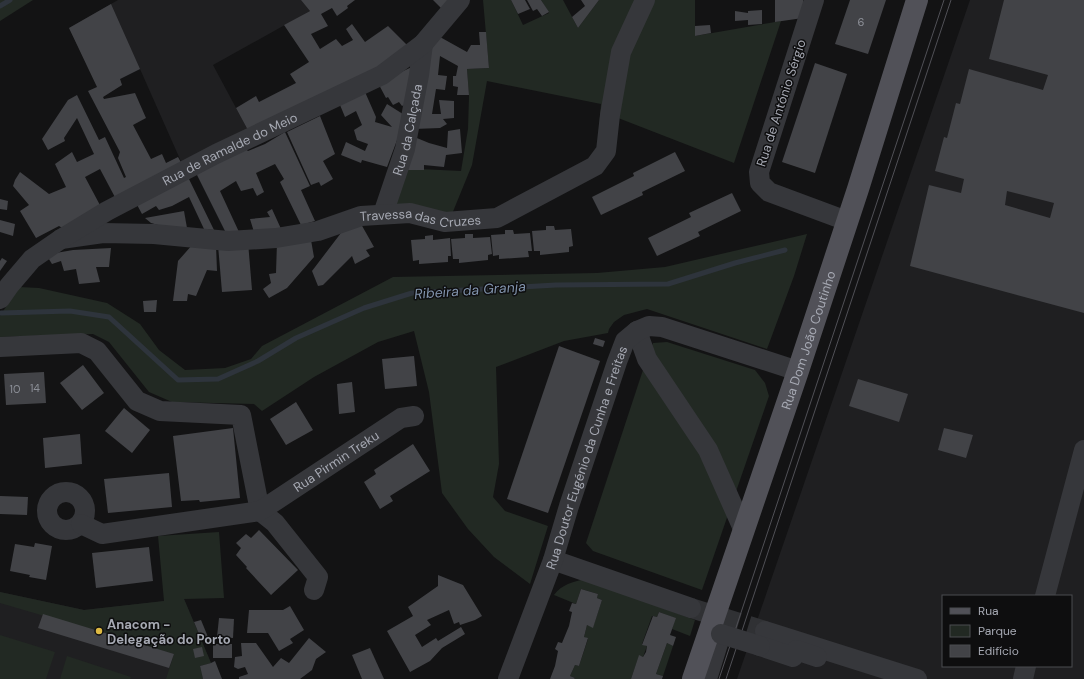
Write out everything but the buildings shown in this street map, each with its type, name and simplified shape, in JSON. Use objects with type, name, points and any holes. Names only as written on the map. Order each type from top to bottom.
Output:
[{"type":"main road","name":"Rua Dom João Coutinho","points":[[698,679],[744,531],[798,372],[917,0]]},
{"type":"street","name":"Rua de Ramalde do Meio","points":[[0,299],[32,259],[61,239],[107,211],[216,154],[382,75],[423,44],[460,0]]},
{"type":"street","name":"Travessa das Cruzes","points":[[61,239],[103,233],[154,234],[228,241],[268,239],[318,231],[361,216],[383,214],[410,213],[446,222],[497,218],[595,166],[606,151],[610,115],[621,52],[645,0]]},
{"type":"street","name":"Rua de António Sérgio","points":[[814,0],[759,172],[760,183],[769,192],[847,221]]},
{"type":"street","name":"Rua da Calçada","points":[[383,214],[405,149],[419,75],[423,44]]},
{"type":"street","name":"Rua Doutor Eugénio da Cunha e Freitas","points":[[508,679],[553,560],[569,506],[625,341],[637,332],[649,326],[662,327],[798,372]]},
{"type":"street","points":[[637,332],[647,359],[708,450],[744,531]]},
{"type":"street","points":[[0,348],[81,343],[97,351],[137,401],[160,411],[241,415],[260,511],[275,523],[318,577],[314,590]]},
{"type":"street","name":"Rua Pirmin Treku","points":[[260,511],[401,418],[414,416]]},
{"type":"street","points":[[1045,595],[1084,450]]},
{"type":"street","points":[[81,524],[102,534],[260,511]]},
{"type":"street","points":[[553,560],[692,608]]},
{"type":"street","points":[[698,679],[721,634],[762,638],[917,679]]},
{"type":"street","points":[[762,638],[793,657],[796,650],[886,679]]},
{"type":"street","points":[[1022,679],[1026,667]]},
{"type":"shaded area","points":[[118,0],[333,0],[317,7],[213,65],[250,134],[183,166],[140,69],[120,79],[122,85],[103,97],[69,28]]},
{"type":"shaded area","points":[[970,0],[1084,0],[1084,679],[737,679]]},
{"type":"shaded area","name":"Anacom - Delegação do Porto","points":[[0,592],[84,610],[184,599],[211,663],[200,666],[203,679],[0,679]]},
{"type":"green space","points":[[0,0],[33,0],[0,21]]},
{"type":"green space","points":[[483,0],[511,0],[523,25],[549,13],[541,0],[563,0],[578,28],[599,0],[695,0],[695,36],[781,21],[734,163],[613,116],[622,53],[639,13],[621,52],[610,115],[606,151],[595,166],[497,218],[445,222],[410,213],[383,214],[399,168],[461,171],[468,129],[469,96],[467,69],[489,68]],"holes":[[[487,81],[601,104],[597,152],[589,164],[492,213],[452,214],[472,165]]]},
{"type":"green space","points":[[807,234],[794,276],[767,349],[647,309],[624,315],[614,322],[608,333],[564,341],[496,367],[499,464],[493,497],[505,511],[548,526],[530,584],[494,557],[468,529],[442,493],[429,392],[414,331],[378,342],[314,377],[262,411],[254,404],[172,402],[149,392],[109,342],[93,334],[0,337],[0,316],[19,287],[39,288],[107,303],[140,324],[159,350],[185,370],[225,368],[251,359],[262,346],[393,277],[597,273],[665,267]]},
{"type":"green space","points":[[667,342],[755,370],[765,383],[769,396],[702,590],[593,551],[586,543],[653,343]]},
{"type":"green space","points":[[219,532],[224,598],[184,599],[211,663],[200,666],[203,679],[166,679],[174,654],[0,603],[0,592],[84,610],[164,601],[158,536]]},
{"type":"green space","points":[[585,579],[695,620],[690,636],[672,629],[675,618],[659,612],[657,617],[652,616],[642,644],[647,646],[643,657],[639,656],[631,679],[574,679],[575,678],[570,676],[575,665],[579,666],[588,639],[584,637],[587,625],[593,627],[602,600],[597,598],[598,594],[581,589],[576,604],[554,595],[564,586],[572,582]]},
{"type":"green space","points":[[0,635],[55,652],[46,679],[0,679]]},
{"type":"green space","points":[[667,643],[673,646],[663,676],[656,674]]},
{"type":"green space","points":[[67,656],[131,677],[130,679],[60,679]]},
{"type":"waterway","name":"Ribeira da Granja","points":[[0,6],[10,0]]},
{"type":"waterway","name":"Ribeira da Granja","points":[[1,313],[70,311],[109,317],[178,380],[218,379],[258,361],[296,338],[364,308],[412,293],[556,285],[668,284],[735,263],[785,250]]},
{"type":"tunnel","points":[[691,608],[765,631]]},
{"type":"tram line","points":[[719,679],[944,0]]},
{"type":"tram line","points":[[726,679],[951,0]]},
{"type":"place","name":"Anacom - Delegação do Porto","points":[[99,631]]}]
